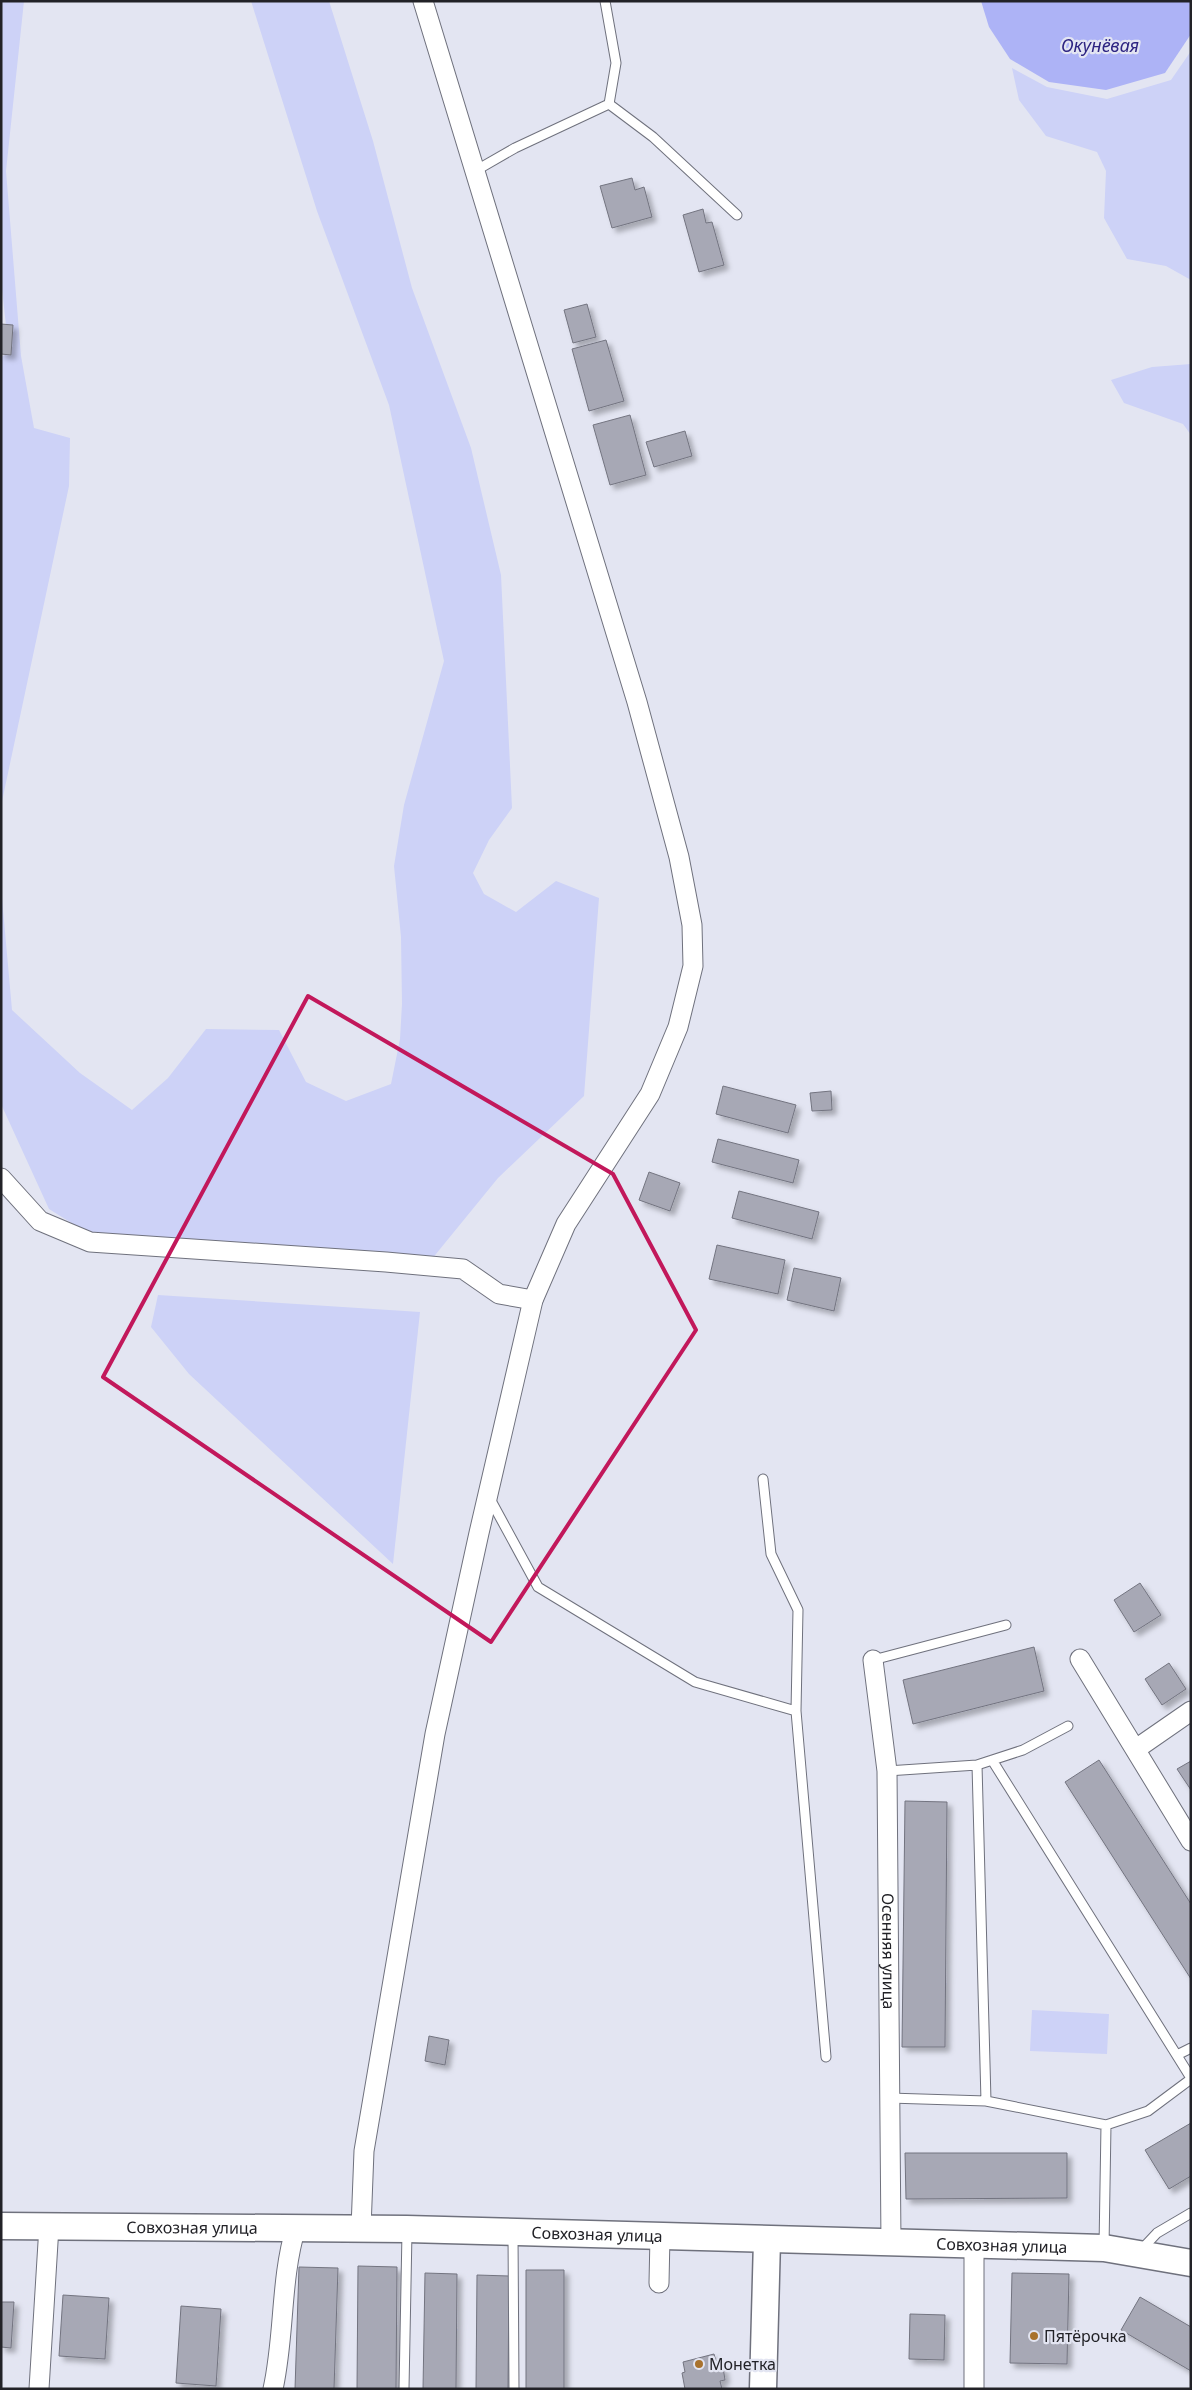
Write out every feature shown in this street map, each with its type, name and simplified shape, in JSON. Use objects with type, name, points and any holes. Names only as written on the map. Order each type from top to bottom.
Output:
[{"type":"main road","name":"Совхозная улица","points":[[1,2226],[296,2227],[514,2231],[767,2240],[1104,2248],[1191,2263]]},
{"type":"main road","points":[[763,2389],[767,2240]]},
{"type":"street","points":[[361,2228],[364,2151],[435,1734],[533,1300],[566,1224],[650,1094],[678,1027],[693,966],[692,925],[679,858],[637,702],[423,1]]},
{"type":"street","points":[[1,1178],[40,1221],[90,1242],[463,1269],[499,1294],[533,1300]]},
{"type":"street","points":[[1080,1659],[1191,1841]]},
{"type":"street","name":"Осенняя улица","points":[[873,1660],[887,1771],[890,2243]]},
{"type":"street","points":[[1136,1749],[1191,1711]]},
{"type":"street","points":[[38,2389],[49,2226]]},
{"type":"street","points":[[273,2389],[279,2364],[286,2268],[296,2227]]},
{"type":"street","points":[[660,2236],[660,2283]]},
{"type":"street","points":[[974,2244],[974,2389]]},
{"type":"lane","points":[[604,1],[616,63],[609,104]]},
{"type":"lane","points":[[475,171],[515,148],[609,104]]},
{"type":"lane","points":[[609,104],[653,137],[737,215]]},
{"type":"lane","points":[[764,1479],[770,1554],[798,1610],[796,1711],[826,2057]]},
{"type":"lane","points":[[488,1495],[538,1586],[695,1682],[796,1711]]},
{"type":"lane","points":[[873,1660],[1006,1625]]},
{"type":"lane","points":[[887,1771],[977,1766],[1023,1750],[1068,1726]]},
{"type":"lane","points":[[889,2098],[986,2101],[1106,2124],[1148,2111],[1191,2078],[992,1760]]},
{"type":"lane","points":[[977,1766],[986,2101]]},
{"type":"lane","points":[[1177,2055],[1191,2048]]},
{"type":"lane","points":[[1104,2248],[1106,2124]]},
{"type":"lane","points":[[1138,2253],[1157,2233],[1191,2213]]},
{"type":"lane","points":[[404,2389],[407,2229]]},
{"type":"lane","points":[[514,2231],[514,2389]]},
{"type":"highlighted area","points":[[308,996],[613,1174],[696,1330],[491,1642],[103,1377]]},
{"type":"shaded area","points":[[1,1],[24,1],[6,171],[21,356],[34,428],[70,438],[69,486],[1,806],[1,357],[9,353],[1,280]]},
{"type":"shaded area","points":[[251,1],[329,1],[373,141],[412,288],[471,448],[501,575],[512,808],[489,840],[473,873],[484,894],[516,912],[556,881],[599,898],[584,1096],[498,1178],[427,1265],[99,1240],[49,1209],[1,1104],[1,887],[12,1010],[80,1073],[132,1110],[168,1078],[206,1029],[279,1030],[306,1082],[346,1101],[391,1084],[400,1039],[402,1004],[401,937],[394,866],[404,805],[444,661],[389,405],[317,211]]},
{"type":"shaded area","points":[[1191,51],[1191,280],[1166,266],[1127,259],[1104,218],[1106,171],[1097,152],[1046,136],[1019,100],[1012,68],[1047,87],[1107,99],[1171,80]]},
{"type":"shaded area","points":[[1191,364],[1191,435],[1183,424],[1124,403],[1111,380],[1152,367]]},
{"type":"shaded area","points":[[158,1295],[420,1312],[393,1564],[189,1374],[151,1327]]},
{"type":"shaded area","points":[[1032,2010],[1109,2014],[1107,2054],[1030,2051]]},
{"type":"water","name":"Окунёвая","points":[[981,1],[1191,1],[1191,34],[1165,73],[1106,90],[1049,82],[1010,59],[989,27]]},
{"type":"building","points":[[632,178],[635,190],[644,187],[652,217],[612,228],[600,186]]},
{"type":"building","points":[[703,209],[706,223],[712,222],[724,265],[699,272],[683,215]]},
{"type":"building","points":[[587,304],[596,337],[573,343],[564,310]]},
{"type":"building","points":[[1,324],[13,325],[11,355],[1,354]]},
{"type":"building","points":[[606,340],[624,401],[589,411],[572,349]]},
{"type":"building","points":[[630,415],[646,475],[610,485],[593,425]]},
{"type":"building","points":[[685,431],[692,456],[654,467],[646,442]]},
{"type":"building","points":[[723,1086],[796,1105],[788,1133],[716,1114]]},
{"type":"building","points":[[831,1091],[832,1110],[812,1111],[810,1093]]},
{"type":"building","points":[[718,1139],[799,1160],[793,1183],[712,1162]]},
{"type":"building","points":[[649,1172],[680,1183],[670,1211],[639,1200]]},
{"type":"building","points":[[739,1191],[819,1212],[812,1239],[732,1218]]},
{"type":"building","points":[[717,1245],[785,1260],[778,1294],[709,1279]]},
{"type":"building","points":[[794,1268],[841,1278],[834,1311],[787,1300]]},
{"type":"building","points":[[1140,1583],[1161,1615],[1134,1632],[1114,1600]]},
{"type":"building","points":[[1034,1647],[1044,1691],[913,1724],[903,1680]]},
{"type":"building","points":[[1169,1663],[1186,1689],[1162,1705],[1145,1679]]},
{"type":"building","points":[[1099,1760],[1191,1904],[1191,1979],[1065,1782]]},
{"type":"building","points":[[1191,1761],[1191,1790],[1177,1769]]},
{"type":"building","points":[[905,1801],[947,1802],[945,2047],[902,2047]]},
{"type":"building","points":[[429,2036],[449,2040],[445,2065],[425,2061]]},
{"type":"building","points":[[1191,2123],[1191,2176],[1169,2189],[1145,2150]]},
{"type":"building","points":[[905,2153],[1067,2153],[1067,2198],[906,2199]]},
{"type":"building","points":[[358,2266],[397,2267],[396,2389],[357,2389]]},
{"type":"building","points":[[299,2267],[338,2268],[334,2389],[295,2389]]},
{"type":"building","points":[[526,2270],[564,2270],[564,2389],[526,2389]]},
{"type":"building","points":[[425,2273],[457,2274],[456,2389],[423,2389]]},
{"type":"building","points":[[1012,2273],[1069,2274],[1067,2364],[1010,2363]]},
{"type":"building","points":[[477,2275],[509,2276],[508,2389],[476,2389]]},
{"type":"building","points":[[63,2295],[109,2298],[105,2359],[59,2356]]},
{"type":"building","points":[[1140,2297],[1191,2327],[1191,2371],[1121,2330]]},
{"type":"building","points":[[1,2302],[14,2302],[11,2348],[1,2347]]},
{"type":"building","points":[[181,2306],[221,2309],[216,2386],[176,2383]]},
{"type":"building","points":[[910,2314],[945,2315],[944,2360],[909,2359]]},
{"type":"building","points":[[714,2354],[718,2368],[723,2367],[725,2380],[720,2381],[722,2389],[685,2389],[682,2373],[685,2372],[683,2362]]},
{"type":"place","name":"Пятёрочка","points":[[1034,2336]]},
{"type":"place","name":"Монетка","points":[[699,2364]]}]
